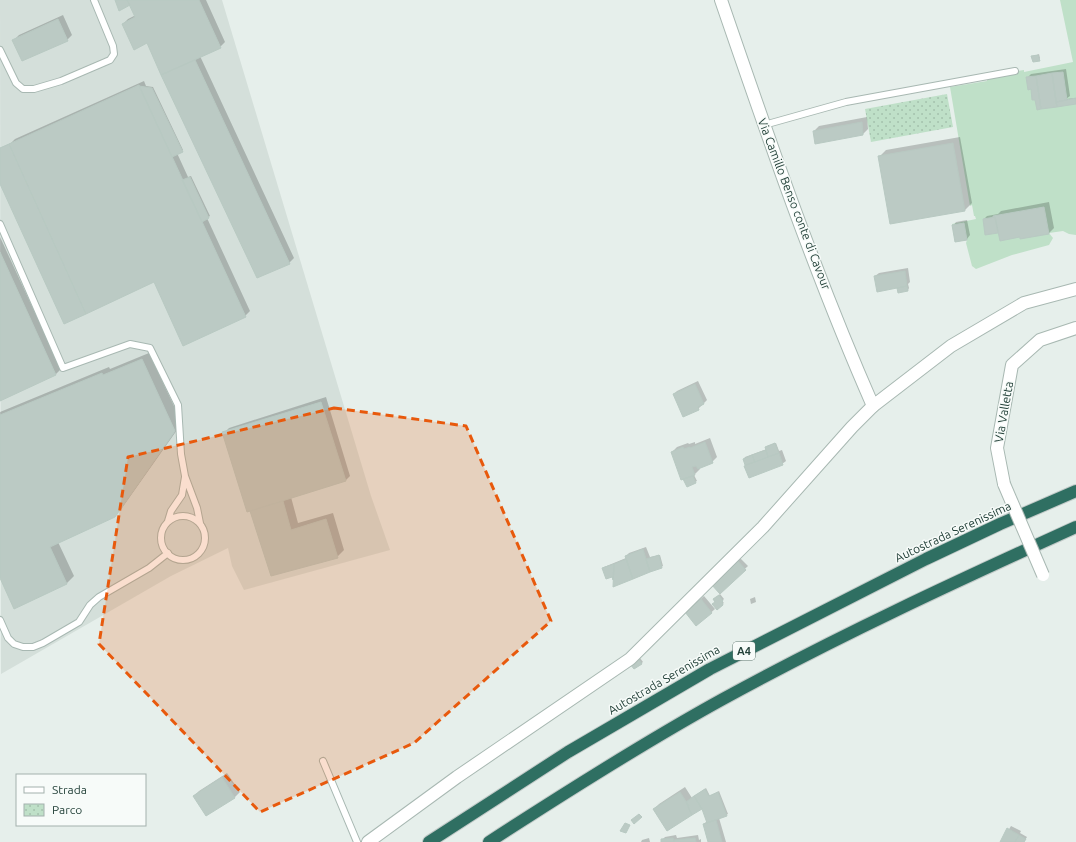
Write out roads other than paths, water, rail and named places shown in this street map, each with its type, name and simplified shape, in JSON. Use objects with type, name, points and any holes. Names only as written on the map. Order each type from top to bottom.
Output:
[{"type":"highway","name":"Autostrada Serenissima","points":[[429,842],[568,752],[710,669],[926,559],[1000,524],[1076,491]]},
{"type":"highway","points":[[489,842],[586,780],[723,699],[933,593],[1076,527]]},
{"type":"street","name":"Via Camillo Benso conte di Cavour","points":[[722,0],[764,125],[844,338],[873,406]]},
{"type":"street","points":[[368,842],[456,777],[630,660],[763,528],[852,427],[873,406],[951,346],[1017,307],[1024,303],[1076,289]]},
{"type":"street","name":"Via Valletta","points":[[1043,575],[1004,484],[997,448],[1012,365],[1040,340],[1076,328]]},
{"type":"lane","points":[[0,50],[16,83],[23,89],[34,89],[61,81],[110,60],[114,54],[113,46],[94,0]]},
{"type":"lane","points":[[764,125],[846,102],[1015,71]]},
{"type":"lane","points":[[0,224],[63,368],[130,344],[150,348],[178,405],[181,454],[185,476],[197,508],[205,542],[198,554],[186,559],[173,557],[164,549],[161,537],[164,526],[168,521],[173,518],[184,516],[190,517],[200,523]]},
{"type":"lane","points":[[168,521],[171,511],[182,495],[185,476]]},
{"type":"lane","points":[[0,620],[8,638],[14,644],[23,647],[43,643],[79,622],[90,605],[99,597],[149,568],[168,553]]},
{"type":"lane","points":[[323,761],[357,842]]}]
